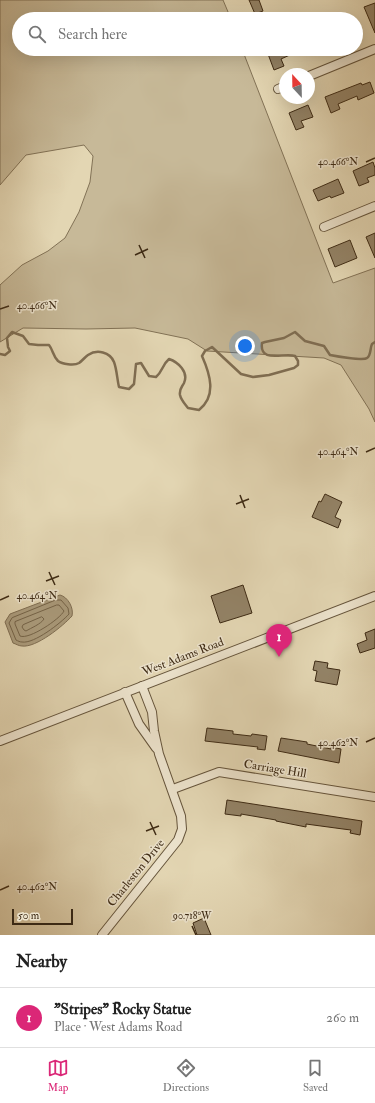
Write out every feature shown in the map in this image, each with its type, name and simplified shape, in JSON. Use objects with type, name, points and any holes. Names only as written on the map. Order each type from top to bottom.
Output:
[{"type":"street","points":[[363,54],[375,49]]},
{"type":"street","points":[[315,74],[358,56]]},
{"type":"street","points":[[324,227],[375,206]]},
{"type":"street","name":"West Adams Road","points":[[0,740],[375,596]]},
{"type":"street","name":"Charleston Drive","points":[[102,935],[180,836],[182,830],[181,816],[159,754],[152,712],[142,686]]},
{"type":"street","name":"Charleston Drive","points":[[125,692],[139,724],[159,754]]},
{"type":"street","name":"Carriage Hill","points":[[172,789],[219,772],[375,797]]},
{"type":"shaded area","points":[[0,0],[223,0],[228,12],[12,12],[12,56],[245,56],[333,283],[375,268],[375,422],[369,409],[341,365],[324,358],[207,351],[188,339],[135,328],[23,328],[0,342],[0,285],[22,265],[48,251],[65,238],[79,212],[90,182],[93,156],[84,145],[26,155],[0,185]]},
{"type":"water","points":[[60,595],[66,598],[70,603],[72,616],[56,630],[34,644],[22,646],[13,643],[5,622],[10,614]]},
{"type":"building","points":[[249,0],[259,0],[263,11],[254,12]]},
{"type":"building","points":[[375,3],[375,33],[364,7]]},
{"type":"building","points":[[269,56],[288,56],[281,59],[284,66],[274,70]]},
{"type":"building","points":[[370,82],[374,93],[358,100],[357,96],[338,104],[340,109],[331,113],[325,97],[361,83],[362,85]]},
{"type":"building","points":[[308,105],[313,117],[301,121],[304,127],[296,130],[289,113]]},
{"type":"building","points":[[373,162],[375,175],[367,178],[369,182],[359,186],[353,171]]},
{"type":"building","points":[[338,179],[344,193],[331,198],[330,196],[318,201],[313,190]]},
{"type":"building","points":[[375,233],[375,258],[366,237]]},
{"type":"building","points":[[350,240],[357,258],[335,267],[328,249]]},
{"type":"building","points":[[325,494],[342,502],[335,517],[341,520],[338,528],[312,517],[319,501],[321,502]]},
{"type":"building","points":[[243,585],[252,613],[220,623],[211,596]]},
{"type":"building","points":[[375,629],[375,648],[360,653],[357,644],[367,640],[365,633]]},
{"type":"building","points":[[315,661],[328,663],[327,668],[340,670],[337,685],[315,681],[317,671],[313,670]]},
{"type":"building","points":[[207,728],[233,731],[233,734],[267,736],[265,750],[257,749],[258,747],[205,741]]},
{"type":"building","points":[[281,738],[307,742],[307,744],[331,749],[331,747],[341,749],[339,763],[278,751]]},
{"type":"building","points":[[227,800],[362,821],[360,835],[350,833],[351,830],[306,824],[306,827],[241,814],[241,816],[225,814]]},
{"type":"building","points":[[204,918],[211,935],[197,935],[193,923]]},
{"type":"waterway","points":[[0,354],[5,355],[10,351],[7,338],[12,332],[23,336],[29,344],[49,345],[56,359],[65,364],[77,364],[92,353],[103,352],[110,356],[114,362],[119,387],[129,389],[134,384],[136,364],[141,363],[149,376],[156,377],[169,359],[176,362],[184,371],[185,379],[180,391],[182,400],[188,408],[199,410],[205,404],[210,392],[209,377],[202,356],[205,351],[212,347],[241,374],[253,377],[269,375],[294,368],[298,365],[298,361],[295,356],[268,355],[264,353],[262,349],[262,343],[284,338],[295,332],[305,341],[324,346],[330,355],[349,358],[367,358],[369,356],[372,344],[375,342]]},
{"type":"place","name":"\"Stripes\" Rocky Statue","points":[[279,657]]}]
